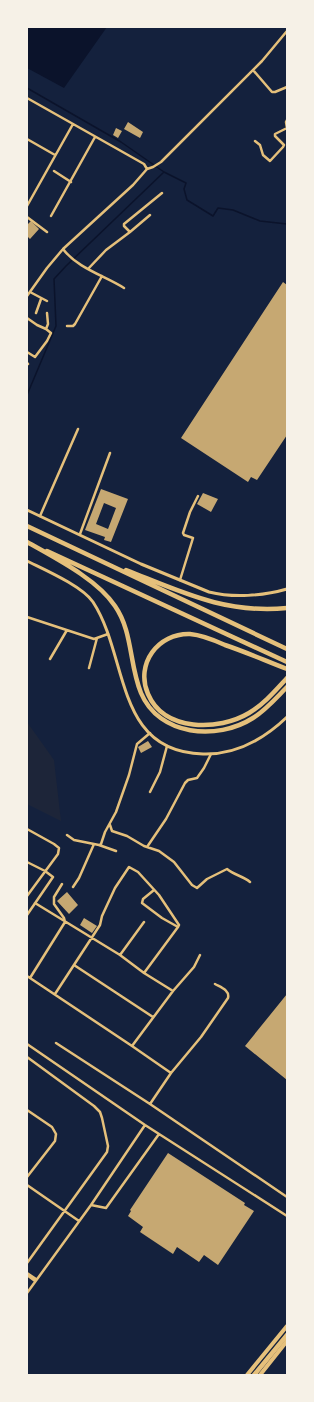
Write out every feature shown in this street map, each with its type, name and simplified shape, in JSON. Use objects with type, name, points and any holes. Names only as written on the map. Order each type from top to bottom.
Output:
[{"type":"highway","points":[[27,526],[287,649]]},
{"type":"highway","points":[[27,542],[287,662]]},
{"type":"highway","points":[[27,542],[59,560],[88,579],[115,605],[127,632],[135,677],[141,694],[150,709],[170,724],[179,728],[201,732],[218,731],[230,728],[242,724],[262,712],[287,688]]},
{"type":"highway","points":[[93,557],[211,602],[234,607],[256,609],[287,608]]},
{"type":"highway","points":[[287,669],[214,640],[184,634],[164,640],[155,647],[147,662],[145,681],[148,696],[162,712],[175,720],[204,726],[234,721],[250,713],[266,701],[287,679]]},
{"type":"highway","points":[[247,1375],[287,1326]]},
{"type":"highway","points":[[254,1375],[287,1335]]},
{"type":"highway","points":[[260,1375],[287,1342]]},
{"type":"street","points":[[27,296],[46,268],[63,250],[133,186],[147,169],[153,168],[161,162],[253,70],[287,32]]},
{"type":"street","points":[[253,70],[273,93],[287,87]]},
{"type":"street","points":[[27,98],[137,160],[145,165],[147,169]]},
{"type":"street","points":[[255,141],[260,145],[263,155],[270,161],[284,145],[275,136],[275,134],[287,128],[287,120]]},
{"type":"street","points":[[27,206],[73,124]]},
{"type":"street","points":[[52,216],[95,137]]},
{"type":"street","points":[[27,139],[55,155]]},
{"type":"street","points":[[54,171],[70,182]]},
{"type":"street","points":[[130,232],[124,224],[162,193]]},
{"type":"street","points":[[88,269],[106,250],[150,215]]},
{"type":"street","points":[[27,217],[47,232]]},
{"type":"street","points":[[63,250],[67,255],[88,269],[124,288]]},
{"type":"street","points":[[67,326],[73,326],[75,324],[102,276]]},
{"type":"street","points":[[30,292],[41,299],[48,301]]},
{"type":"street","points":[[36,313],[41,299]]},
{"type":"street","points":[[46,329],[48,322],[47,313]]},
{"type":"street","points":[[27,318],[51,333],[35,358],[27,352]]},
{"type":"street","points":[[40,516],[78,429]]},
{"type":"street","points":[[80,534],[110,453]]},
{"type":"street","points":[[180,580],[193,538],[184,535],[183,533],[190,512],[198,496]]},
{"type":"street","points":[[27,510],[141,564],[218,594],[244,595],[287,589]]},
{"type":"street","points":[[27,561],[68,582],[88,595],[100,614],[108,634],[130,705],[137,717],[150,733],[167,746],[185,753],[211,754],[229,752],[253,742],[274,730],[287,717]]},
{"type":"street","points":[[27,617],[89,637],[97,638],[108,634]]},
{"type":"street","points":[[50,659],[67,630]]},
{"type":"street","points":[[89,668],[97,638]]},
{"type":"street","points":[[99,845],[114,817],[123,793],[137,744],[150,733]]},
{"type":"street","points":[[150,792],[160,772],[167,746]]},
{"type":"street","points":[[147,847],[164,822],[185,783],[188,780],[197,778],[211,754]]},
{"type":"street","points":[[110,825],[112,832],[127,836],[147,847],[159,851],[174,862],[196,888],[207,879],[228,869],[231,872],[244,877],[250,882]]},
{"type":"street","points":[[27,829],[54,844],[58,848],[58,854],[27,896]]},
{"type":"street","points":[[67,835],[74,840],[99,845],[116,851]]},
{"type":"street","points":[[73,886],[79,878],[94,844]]},
{"type":"street","points":[[27,862],[45,871],[53,878],[27,915]]},
{"type":"street","points":[[55,994],[100,925],[104,910],[115,888],[128,868],[131,867],[138,872],[154,890],[168,907],[178,927]]},
{"type":"street","points":[[62,884],[54,897],[54,904],[64,918],[65,922]]},
{"type":"street","points":[[154,890],[143,899],[142,903],[162,918],[178,927]]},
{"type":"street","points":[[35,903],[120,955],[144,973],[173,991]]},
{"type":"street","points":[[65,922],[28,977],[171,1073]]},
{"type":"street","points":[[120,955],[144,922]]},
{"type":"street","points":[[144,973],[178,927]]},
{"type":"street","points":[[132,1046],[173,991],[194,967],[200,955]]},
{"type":"street","points":[[74,965],[153,1017]]},
{"type":"street","points":[[150,1104],[171,1073],[201,1037],[228,998],[229,995],[227,992],[215,984]]},
{"type":"street","points":[[56,1043],[150,1104],[287,1197]]},
{"type":"street","points":[[27,1044],[158,1134],[287,1216]]},
{"type":"street","points":[[27,1057],[100,1112],[108,1146],[107,1152],[27,1263]]},
{"type":"street","points":[[27,1110],[52,1127],[56,1134],[55,1141],[27,1177]]},
{"type":"street","points":[[27,1293],[91,1205],[145,1125]]},
{"type":"street","points":[[91,1205],[106,1208],[158,1134]]},
{"type":"street","points":[[27,1185],[79,1222]]},
{"type":"street","points":[[27,1274],[36,1280]]},
{"type":"shaded area","points":[[27,27],[107,27],[64,88],[27,68]]},
{"type":"shaded area","points":[[27,722],[54,760],[61,821],[27,804]]},
{"type":"building","points":[[128,122],[143,132],[140,138],[124,129]]},
{"type":"building","points":[[116,128],[122,131],[118,138],[113,135]]},
{"type":"building","points":[[31,221],[39,229],[30,239],[27,236],[27,225]]},
{"type":"building","points":[[283,282],[287,285],[287,435],[257,480],[251,477],[248,482],[181,438]]},
{"type":"building","points":[[101,489],[128,499],[111,542],[104,540],[105,537],[85,530]],"holes":[[[104,503],[116,508],[108,529],[96,524]]]},
{"type":"building","points":[[203,493],[218,499],[211,512],[197,504]]},
{"type":"building","points":[[148,741],[152,747],[141,753],[138,747]]},
{"type":"building","points":[[67,892],[78,905],[69,914],[57,901]]},
{"type":"building","points":[[84,918],[97,926],[92,933],[80,925]]},
{"type":"building","points":[[287,994],[287,1080],[245,1046]]},
{"type":"building","points":[[168,1153],[245,1203],[244,1205],[254,1211],[218,1265],[204,1255],[199,1262],[177,1247],[173,1254],[140,1232],[143,1227],[128,1216],[131,1211],[130,1210]]},
{"type":"waterway","points":[[27,88],[121,142],[164,172]]},
{"type":"waterway","points":[[27,395],[56,326],[54,279],[164,172],[186,183],[184,189],[187,200],[213,216],[218,208],[233,210],[260,221],[287,224]]}]
